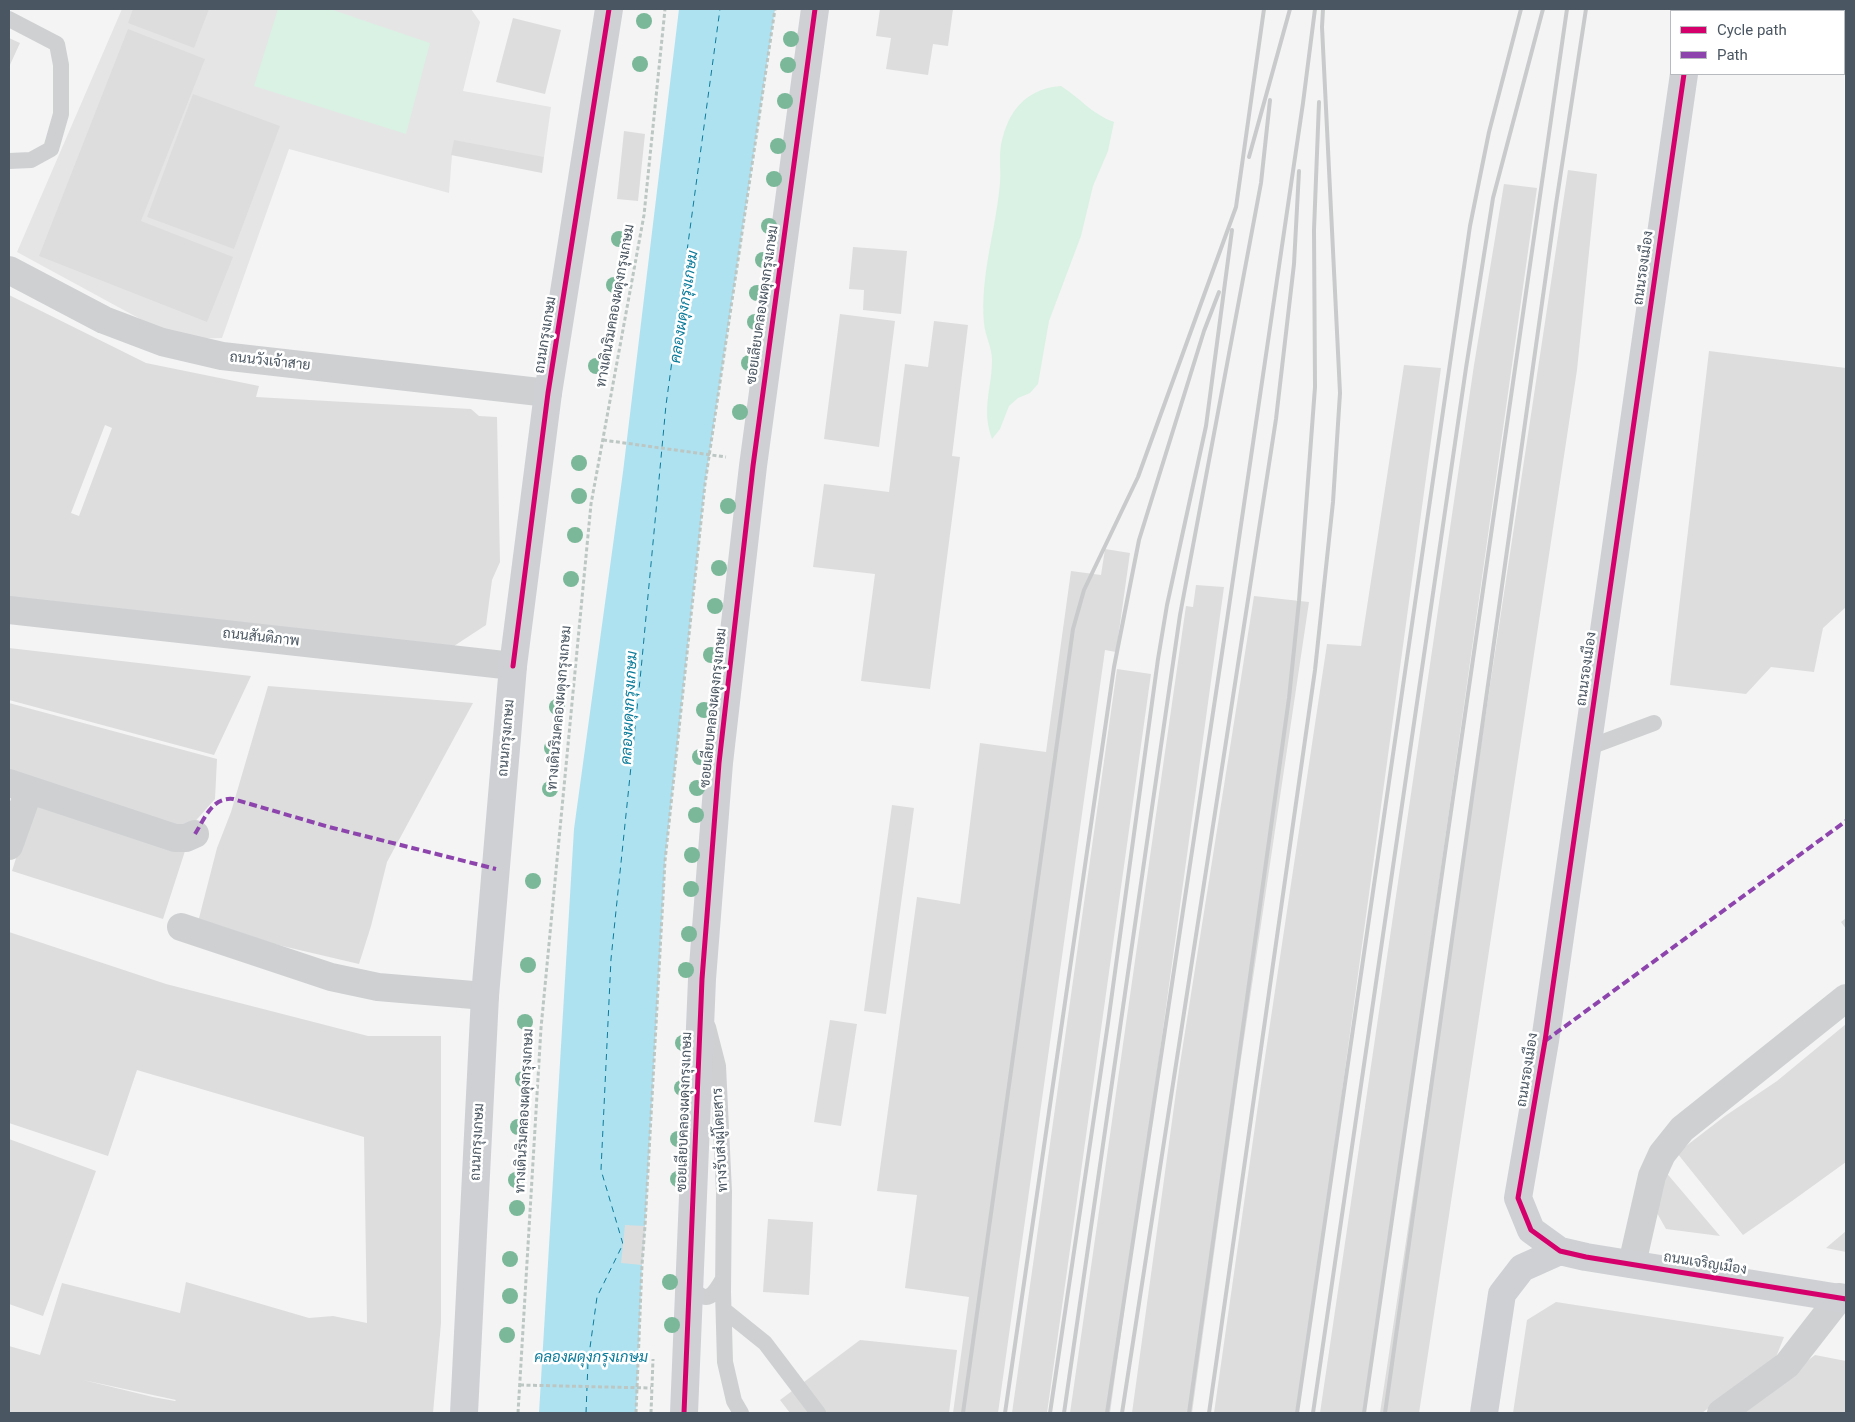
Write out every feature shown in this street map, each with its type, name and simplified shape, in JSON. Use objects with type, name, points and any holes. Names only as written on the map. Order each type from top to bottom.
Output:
[{"type":"street","name":"ถนนกรุงเกษม","points":[[464,1413],[485,996],[513,666],[548,393],[609,9]]},
{"type":"street","name":"ซอยเลียบคลองผดุงกรุงเกษม","points":[[684,1413],[701,1003],[722,734],[753,466],[815,9]]},
{"type":"street","name":"ถนนรองเมือง","points":[[1560,1251],[1531,1230],[1518,1198],[1544,1041],[1684,75]]},
{"type":"street","name":"ถนนวังเจ้าสาย","points":[[9,270],[104,320],[162,342],[222,356],[548,393]]},
{"type":"street","name":"ถนนสันติภาพ","points":[[9,610],[513,666]]},
{"type":"street","points":[[9,846],[19,786],[175,838],[186,838],[195,834]]},
{"type":"street","points":[[180,928],[331,976],[378,987],[485,996]]},
{"type":"street","points":[[1632,1264],[1652,1176],[1662,1154],[1682,1129],[1846,998]]},
{"type":"street","points":[[1484,1413],[1502,1294],[1522,1268],[1560,1251]]},
{"type":"street","name":"ถนนเจริญเมือง","points":[[1560,1251],[1843,1298]]},
{"type":"street","points":[[1721,1413],[1786,1365],[1843,1298]]},
{"type":"lane","points":[[9,19],[57,44],[61,65],[61,114],[50,148],[31,160],[9,161]]},
{"type":"lane","points":[[1587,748],[1654,723]]},
{"type":"lane","name":"ทางรับส่งผู้โดยสาร","points":[[701,1003],[718,1066],[724,1192],[723,1279],[725,1362],[734,1401],[741,1413]]},
{"type":"lane","points":[[689,1285],[698,1295],[706,1297],[714,1294],[723,1279]]},
{"type":"lane","points":[[724,1310],[764,1343],[818,1413]]},
{"type":"path","points":[[636,1413],[642,1265],[666,861],[705,484],[775,9]]},
{"type":"path","points":[[603,440],[726,457]]},
{"type":"path","points":[[520,1384],[651,1388]]},
{"type":"shaded area","points":[[122,9],[471,9],[480,22],[463,91],[551,107],[544,157],[452,155],[449,193],[289,149],[222,338],[177,339],[17,252]]},
{"type":"green space","points":[[278,9],[330,9],[430,43],[406,134],[254,86]]},
{"type":"green space","points":[[1061,86],[1093,111],[1114,122],[1108,151],[1093,186],[1081,236],[1049,321],[1038,384],[1030,393],[1018,398],[1009,406],[1000,429],[992,439],[987,418],[987,408],[992,355],[985,328],[983,305],[986,270],[998,201],[1001,145],[1004,131],[1012,114],[1024,100],[1048,88]]},
{"type":"water","name":"คลองผดุงกรุงเกษม","points":[[679,9],[775,9],[705,484],[665,861],[642,1265],[636,1413],[539,1413],[574,829],[623,472]]},
{"type":"building","points":[[133,9],[209,9],[194,48],[128,23]]},
{"type":"building","points":[[880,9],[953,9],[948,46],[933,44],[928,75],[886,69],[891,38],[876,36]]},
{"type":"building","points":[[513,18],[561,30],[545,94],[496,82]]},
{"type":"building","points":[[128,29],[205,59],[141,221],[233,257],[207,322],[39,256]]},
{"type":"building","points":[[9,38],[20,43],[9,67]]},
{"type":"building","points":[[193,94],[280,126],[234,249],[147,217]]},
{"type":"building","points":[[624,131],[645,134],[638,201],[617,199]]},
{"type":"building","points":[[454,140],[544,157],[542,173],[451,155]]},
{"type":"building","points":[[1568,170],[1597,174],[1577,370],[1419,1413],[1380,1413]]},
{"type":"building","points":[[1504,184],[1537,188],[1364,1413],[1320,1413],[1474,365]]},
{"type":"building","points":[[853,247],[907,251],[901,314],[863,310],[864,290],[849,289]]},
{"type":"building","points":[[9,295],[146,363],[259,386],[256,397],[471,409],[479,416],[497,417],[500,562],[492,580],[486,625],[454,646],[9,597]],"holes":[[[105,425],[112,428],[79,516],[71,513]]]},
{"type":"building","points":[[840,314],[895,321],[879,447],[824,439]]},
{"type":"building","points":[[934,321],[968,325],[952,456],[960,457],[930,689],[861,681],[875,574],[813,567],[824,484],[889,492],[905,364],[928,367]]},
{"type":"building","points":[[1709,351],[1846,368],[1846,607],[1823,628],[1814,672],[1771,667],[1746,694],[1670,685]]},
{"type":"building","points":[[1404,365],[1441,368],[1298,1413],[1214,1413],[1327,644],[1361,646]]},
{"type":"building","points":[[1105,549],[1130,553],[1116,652],[1105,650],[998,1413],[953,1413],[969,1297],[905,1288],[917,1195],[877,1191],[917,897],[960,904],[980,743],[1046,752],[1071,571],[1101,575]]},
{"type":"building","points":[[1196,585],[1224,587],[1110,1413],[1070,1413],[1186,606],[1193,607]]},
{"type":"building","points":[[1254,596],[1309,602],[1238,1079],[1192,1413],[1132,1413],[1179,1070]]},
{"type":"building","points":[[9,648],[251,676],[214,755],[9,700]]},
{"type":"building","points":[[1117,669],[1151,674],[1047,1413],[1012,1413]]},
{"type":"building","points":[[268,686],[473,703],[387,862],[371,926],[359,964],[197,926],[217,848],[231,812]]},
{"type":"building","points":[[9,703],[217,759],[215,799],[183,835],[9,772]]},
{"type":"building","points":[[33,804],[185,851],[163,919],[12,871]]},
{"type":"building","points":[[892,805],[914,808],[886,1014],[864,1011]]},
{"type":"building","points":[[1846,918],[1846,929],[1841,922]]},
{"type":"building","points":[[9,932],[166,984],[368,1036],[441,1036],[441,1323],[433,1413],[9,1413],[9,1346],[40,1355],[62,1283],[180,1313],[186,1282],[309,1318],[333,1316],[367,1323],[364,1137],[137,1070],[108,1156],[9,1123]],"holes":[[[83,1380],[176,1400],[153,1397]]]},
{"type":"building","points":[[830,1020],[857,1024],[841,1126],[814,1122]]},
{"type":"building","points":[[1846,1024],[1846,1162],[1743,1235],[1677,1153],[1725,1116],[1777,1081]]},
{"type":"building","points":[[9,1139],[96,1171],[43,1316],[9,1304]]},
{"type":"building","points":[[1664,1170],[1720,1236],[1666,1229],[1653,1206]]},
{"type":"building","points":[[768,1219],[813,1222],[809,1295],[763,1292]]},
{"type":"building","points":[[625,1225],[645,1226],[642,1265],[621,1263]]},
{"type":"building","points":[[1846,1231],[1846,1252],[1826,1248]]},
{"type":"building","points":[[1556,1302],[1784,1337],[1776,1357],[1702,1413],[1513,1413],[1527,1320]]},
{"type":"building","points":[[860,1340],[957,1350],[949,1413],[790,1413],[780,1400]]},
{"type":"building","points":[[1815,1355],[1846,1361],[1846,1413],[1739,1413]]},
{"type":"ferry route","points":[[586,1413],[588,1362],[597,1297],[623,1244],[601,1170],[611,959],[666,405],[720,9]]},
{"type":"railway","points":[[963,1413],[1073,629],[1084,590],[1138,477],[1236,207],[1264,9]]},
{"type":"railway","points":[[1249,157],[1290,9]]},
{"type":"railway","points":[[1107,1413],[1227,620],[1303,103],[1315,9]]},
{"type":"railway","points":[[1209,1413],[1315,670],[1333,502],[1340,393],[1322,27],[1323,9]]},
{"type":"railway","points":[[1297,1413],[1470,226],[1489,132],[1521,9]]},
{"type":"railway","points":[[1313,1413],[1466,368],[1493,198],[1543,9]]},
{"type":"railway","points":[[1364,1413],[1567,9]]},
{"type":"railway","points":[[1385,1413],[1556,204],[1586,9]]},
{"type":"railway","points":[[1064,1413],[1180,615],[1261,183],[1270,100]]},
{"type":"railway","points":[[1189,1413],[1289,698],[1299,601],[1315,387],[1314,230],[1319,102]]},
{"type":"railway","points":[[1122,1413],[1276,419],[1294,264],[1299,171]]},
{"type":"railway","points":[[1050,1413],[1108,1023],[1158,659],[1167,605],[1206,426],[1232,230]]},
{"type":"railway","points":[[1005,1413],[1114,667],[1139,540],[1204,331],[1219,292]]},
{"type":"marked path","points":[[195,834],[214,805],[226,799],[233,799],[329,827],[496,869]]},
{"type":"marked path","points":[[1545,1041],[1846,821]]},
{"type":"cycle path","points":[[513,666],[548,393],[609,9]]},
{"type":"cycle path","points":[[684,1413],[702,979],[719,763],[753,466],[815,9]]},
{"type":"cycle path","points":[[1684,75],[1545,1041],[1518,1198],[1531,1230],[1560,1251],[1586,1257],[1846,1299]]}]
